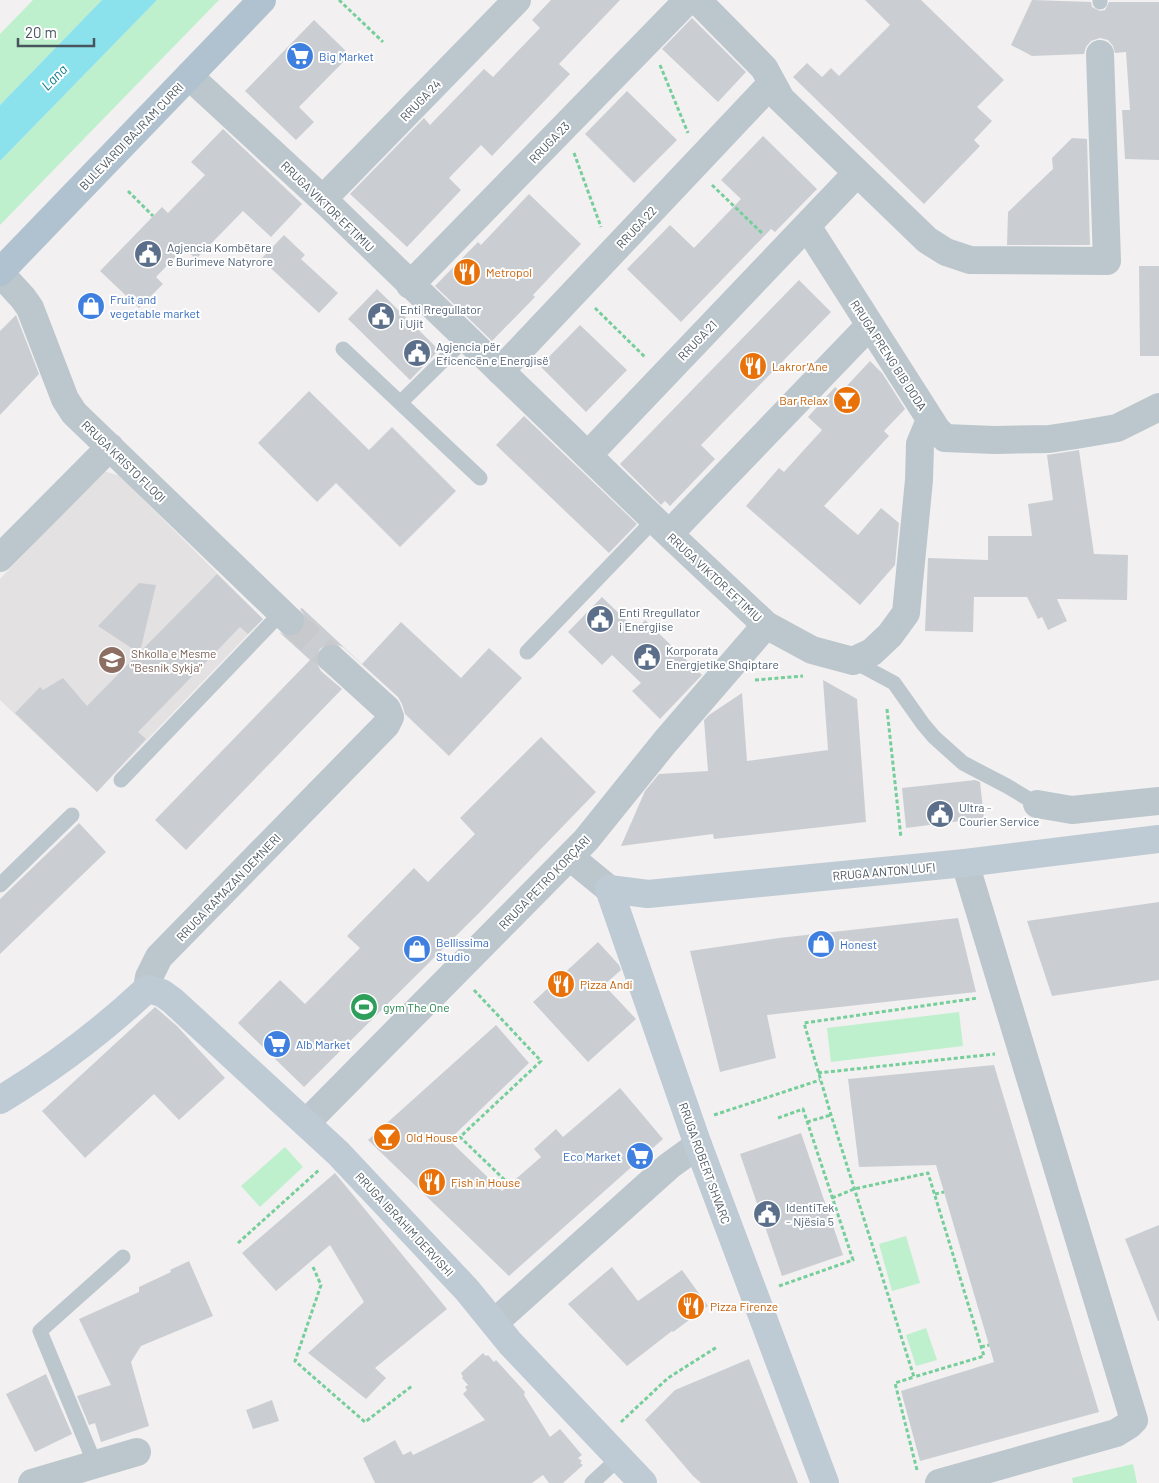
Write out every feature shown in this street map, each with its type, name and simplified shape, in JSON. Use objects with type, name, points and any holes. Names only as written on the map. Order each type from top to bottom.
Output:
[{"type":"main road","name":"BULEVARDI BAJRAM CURRI","points":[[0,272],[262,0]]},
{"type":"street","name":"RRUGA 24","points":[[323,200],[517,0]]},
{"type":"street","name":"RRUGA 23","points":[[410,285],[688,0]]},
{"type":"street","points":[[696,0],[764,68],[781,99],[927,240],[946,252],[970,260],[1107,261],[1100,54]]},
{"type":"street","name":"RRUGA VIKTOR EFTIMIU","points":[[189,76],[323,200],[766,625],[812,650],[853,661]]},
{"type":"street","name":"RRUGA 22","points":[[500,371],[772,83]]},
{"type":"street","points":[[807,226],[857,173]]},
{"type":"street","name":"RRUGA 21","points":[[588,455],[807,226]]},
{"type":"street","name":"RRUGA PRENG BIB DODA","points":[[807,226],[930,420],[920,444],[919,480],[906,613],[890,635],[872,652],[853,661]]},
{"type":"street","name":"RRUGA KRISTO FLOQI","points":[[0,272],[30,308],[65,398],[74,413],[285,617]]},
{"type":"street","points":[[662,527],[870,324]]},
{"type":"street","points":[[930,420],[945,438],[994,440],[1049,438],[1117,428],[1159,407]]},
{"type":"street","points":[[0,558],[110,447]]},
{"type":"street","name":"RRUGA PETRO KORÇARI","points":[[306,1123],[586,840],[665,742],[766,625]]},
{"type":"street","name":"RRUGA RAMAZAN DEMNERI","points":[[0,1100],[101,1030],[147,988],[149,977],[159,957],[386,726],[390,718],[386,709],[332,659]]},
{"type":"street","name":"RRUGA VIKTOR EFTIMIU","points":[[1037,804],[1072,810],[1159,801]]},
{"type":"street","name":"RRUGA ANTON LUFI","points":[[609,889],[648,894],[965,863],[1159,839]]},
{"type":"street","points":[[570,857],[609,889]]},
{"type":"street","points":[[928,1479],[1116,1433],[1130,1425],[1134,1420],[965,863]]},
{"type":"street","name":"RRUGA ROBERT SHVARC","points":[[609,889],[694,1134],[825,1483]]},
{"type":"street","name":"RRUGA IBRAHIM DERVISHI","points":[[147,988],[162,993],[173,1001],[338,1153],[467,1290],[510,1343],[642,1483]]},
{"type":"street","points":[[494,1323],[669,1166],[694,1134]]},
{"type":"street","points":[[32,1483],[137,1452]]},
{"type":"lane","points":[[401,402],[466,338]]},
{"type":"lane","points":[[343,349],[480,478]]},
{"type":"lane","points":[[527,652],[662,527]]},
{"type":"lane","points":[[121,780],[285,617]]},
{"type":"lane","name":"RRUGA VIKTOR EFTIMIU","points":[[853,661],[894,683],[922,724],[963,763],[1037,804]]},
{"type":"lane","points":[[0,885],[72,815]]},
{"type":"lane","points":[[95,1464],[40,1331],[123,1257]]},
{"type":"lane","points":[[592,1483],[610,1449]]},
{"type":"path","points":[[339,0],[383,42]]},
{"type":"path","points":[[649,39],[696,164],[782,252]]},
{"type":"path","points":[[564,127],[611,254]]},
{"type":"path","points":[[128,191],[153,216]]},
{"type":"path","points":[[577,290],[663,375]]},
{"type":"path","points":[[712,688],[736,681],[803,676]]},
{"type":"path","points":[[884,678],[901,838]]},
{"type":"path","points":[[457,970],[540,1062],[460,1137],[510,1185]]},
{"type":"path","points":[[908,1379],[914,1377],[854,1190],[804,1023],[1005,994]]},
{"type":"path","points":[[818,1073],[1023,1051]]},
{"type":"path","points":[[694,1134],[820,1080]]},
{"type":"path","points":[[754,1294],[852,1260],[803,1109],[778,1118]]},
{"type":"path","points":[[807,1122],[831,1115]]},
{"type":"path","points":[[238,1243],[338,1153]]},
{"type":"path","points":[[832,1198],[854,1190],[928,1173],[984,1356],[895,1383],[928,1479]]},
{"type":"path","points":[[935,1194],[944,1192]]},
{"type":"path","points":[[313,1267],[321,1285],[294,1361],[365,1422],[412,1386]]},
{"type":"path","points":[[981,1347],[989,1344]]},
{"type":"path","points":[[610,1449],[668,1378],[717,1347]]},
{"type":"shaded area","name":"Shkolla e Mesme \"Besnik Sykja\"","points":[[104,471],[120,476],[263,619],[97,792],[0,700],[0,579]]},
{"type":"green space","points":[[33,0],[102,0],[0,105],[0,34]]},
{"type":"green space","points":[[157,0],[219,0],[0,225],[0,161]]},
{"type":"green space","points":[[959,1012],[963,1046],[831,1062],[827,1028]]},
{"type":"green space","points":[[285,1147],[303,1167],[260,1207],[241,1186]]},
{"type":"green space","points":[[906,1236],[920,1283],[892,1291],[879,1244]]},
{"type":"green space","points":[[926,1328],[937,1360],[916,1366],[906,1335]]},
{"type":"green space","points":[[1133,1464],[1137,1483],[1073,1483],[1072,1478]]},
{"type":"water","name":"Lana","points":[[102,0],[157,0],[0,161],[0,105]]},
{"type":"building","points":[[551,0],[620,0],[559,64],[570,74],[492,156],[481,145],[449,178],[461,190],[407,247],[350,194],[424,118],[430,125],[484,69],[493,77],[540,28],[532,20]]},
{"type":"building","points":[[865,0],[921,0],[1004,80],[977,107],[992,121],[974,140],[980,146],[924,204],[793,77],[807,63],[822,77],[831,68],[839,76],[890,25]]},
{"type":"building","points":[[1032,0],[1091,2],[1092,7],[1100,11],[1105,10],[1109,2],[1159,2],[1159,160],[1125,159],[1122,110],[1130,110],[1126,52],[1115,53],[1113,46],[1108,40],[1100,38],[1091,41],[1086,47],[1084,54],[1032,56],[1011,45]]},
{"type":"building","points":[[692,18],[746,72],[718,102],[662,49]]},
{"type":"building","points":[[314,20],[350,55],[299,107],[314,122],[296,140],[245,91]]},
{"type":"building","points":[[627,91],[677,140],[634,183],[585,134]]},
{"type":"building","points":[[223,129],[302,204],[271,237],[243,211],[196,259],[184,248],[156,277],[163,284],[139,308],[100,271],[162,207],[168,213],[205,175],[191,162]]},
{"type":"building","points":[[763,136],[817,189],[775,232],[771,229],[681,322],[627,269],[670,225],[694,248],[741,199],[721,180]]},
{"type":"building","points":[[1072,138],[1087,139],[1090,245],[1007,245],[1008,212],[1053,169],[1052,158]]},
{"type":"building","points":[[529,194],[581,244],[533,295],[535,297],[492,341],[435,286],[478,242],[481,245]]},
{"type":"building","points":[[284,235],[305,255],[301,259],[338,293],[319,313],[261,259]]},
{"type":"building","points":[[1139,266],[1159,266],[1159,356],[1140,356]]},
{"type":"building","points":[[799,280],[831,312],[701,445],[715,459],[670,506],[665,501],[661,505],[620,464]]},
{"type":"building","points":[[377,289],[439,350],[410,380],[348,319]]},
{"type":"building","points":[[16,315],[39,374],[0,415],[0,331]]},
{"type":"building","points":[[580,325],[627,370],[586,412],[540,366]]},
{"type":"building","points":[[870,361],[882,373],[905,409],[884,431],[889,436],[824,506],[858,535],[881,508],[899,523],[895,565],[860,605],[746,506],[779,468],[784,472],[822,430],[808,417],[835,387],[841,392]]},
{"type":"building","points":[[309,391],[369,450],[392,427],[456,491],[400,547],[336,483],[317,502],[258,443]]},
{"type":"building","points":[[524,416],[637,524],[609,553],[496,445]]},
{"type":"building","points":[[1079,450],[1094,554],[1128,555],[1127,600],[1057,599],[1067,621],[1048,630],[1042,617],[1038,619],[1027,597],[974,597],[973,632],[925,631],[928,558],[988,560],[988,536],[1032,536],[1028,504],[1053,500],[1047,455]]},
{"type":"building","points":[[217,574],[263,619],[248,634],[240,627],[138,732],[146,739],[97,792],[15,713],[40,687],[43,690],[63,678],[87,706],[139,653],[98,626],[139,583],[156,585],[140,652]]},
{"type":"building","name":"Korporata Energjetike Shqiptare","points":[[602,597],[636,630],[645,620],[702,675],[660,719],[632,691],[641,683],[612,655],[602,665],[568,632]]},
{"type":"building","points":[[302,608],[362,664],[401,622],[461,678],[489,648],[522,678],[449,756],[405,714],[398,697],[343,647],[327,644],[320,649],[317,655],[317,664],[321,671],[342,689],[186,850],[155,820],[310,660],[279,632],[287,636],[294,636],[302,631],[305,624],[305,616],[300,609]]},
{"type":"building","points":[[823,680],[857,699],[866,822],[714,839],[713,834],[621,846],[645,791],[659,774],[708,771],[704,720],[742,693],[747,761],[828,750]]},
{"type":"building","points":[[541,737],[596,792],[480,912],[304,1087],[238,1023],[280,980],[305,1004],[360,948],[347,936],[414,868],[428,882],[475,834],[460,818]]},
{"type":"building","points":[[975,780],[980,782],[984,818],[906,828],[902,788]]},
{"type":"building","points":[[79,823],[106,852],[0,954],[0,899]]},
{"type":"building","points":[[1159,902],[1159,980],[1052,996],[1027,921]]},
{"type":"building","points":[[958,918],[976,992],[767,1015],[776,1058],[720,1072],[690,951],[779,938]]},
{"type":"building","points":[[598,942],[619,965],[621,970],[604,985],[636,1019],[588,1062],[533,1002]]},
{"type":"building","points":[[155,1007],[177,1026],[225,1078],[179,1120],[154,1094],[85,1158],[42,1111]]},
{"type":"building","points":[[496,1025],[529,1063],[449,1140],[502,1191],[541,1157],[534,1149],[556,1129],[563,1137],[620,1088],[663,1139],[509,1276],[368,1140]]},
{"type":"building","points":[[994,1065],[1099,1412],[920,1461],[901,1391],[994,1362],[936,1165],[859,1167],[848,1079]]},
{"type":"building","points":[[801,1133],[843,1255],[782,1276],[740,1154]]},
{"type":"building","points":[[335,1173],[447,1309],[375,1368],[386,1378],[366,1399],[308,1353],[364,1302],[330,1245],[276,1291],[242,1253]]},
{"type":"building","points":[[1159,1225],[1159,1321],[1158,1321],[1125,1239]]},
{"type":"building","points":[[189,1261],[213,1316],[141,1346],[131,1362],[149,1426],[101,1442],[95,1423],[89,1425],[77,1396],[111,1385],[79,1319],[139,1292],[139,1287]]},
{"type":"building","points":[[612,1267],[638,1301],[682,1270],[708,1306],[627,1366],[568,1304]]},
{"type":"building","points":[[483,1353],[486,1356],[488,1355],[494,1362],[496,1360],[525,1392],[524,1395],[550,1437],[560,1429],[582,1455],[578,1458],[582,1461],[580,1463],[583,1465],[563,1483],[549,1483],[543,1475],[532,1483],[375,1483],[363,1458],[395,1440],[403,1455],[411,1451],[413,1455],[485,1420],[463,1394],[467,1390],[465,1387],[468,1385],[462,1378],[461,1373]]},
{"type":"building","points":[[749,1359],[798,1483],[701,1483],[645,1420],[675,1390]]},
{"type":"building","points":[[46,1374],[72,1434],[35,1452],[6,1394]]},
{"type":"building","points":[[272,1400],[279,1421],[253,1429],[246,1410]]},
{"type":"tunnel","points":[[290,621],[332,659]]},
{"type":"place","name":"Big Market","points":[[300,56]]},
{"type":"place","name":"Agjencia Kombëtare e Burimeve Natyrore","points":[[148,254]]},
{"type":"place","name":"Metropol","points":[[467,272]]},
{"type":"place","name":"Fruit and vegetable market","points":[[91,306]]},
{"type":"place","name":"Enti Rregullator i Ujit","points":[[381,316]]},
{"type":"place","name":"Agjencia për Eficencën e Energjisë","points":[[417,353]]},
{"type":"place","name":"Lakror’Ane","points":[[753,366]]},
{"type":"place","name":"Bar Relax","points":[[847,400]]},
{"type":"place","name":"Enti Rregullator i Energjise","points":[[600,619]]},
{"type":"place","name":"Korporata Energjetike Shqiptare","points":[[647,657]]},
{"type":"place","name":"Shkolla e Mesme \"Besnik Sykja\"","points":[[112,660]]},
{"type":"place","name":"Ultra - Courier Service","points":[[940,814]]},
{"type":"place","name":"Honest","points":[[821,944]]},
{"type":"place","name":"Bellissima Studio","points":[[417,949]]},
{"type":"place","name":"Pizza Andi","points":[[561,984]]},
{"type":"place","name":"gym The One","points":[[364,1007]]},
{"type":"place","name":"Alb Market","points":[[277,1044]]},
{"type":"place","name":"Old House","points":[[387,1137]]},
{"type":"place","name":"Eco Market","points":[[640,1156]]},
{"type":"place","name":"Fish in House","points":[[432,1182]]},
{"type":"place","name":"IdentiTek - Njësia 5","points":[[767,1214]]},
{"type":"place","name":"Pizza Firenze","points":[[691,1306]]}]
